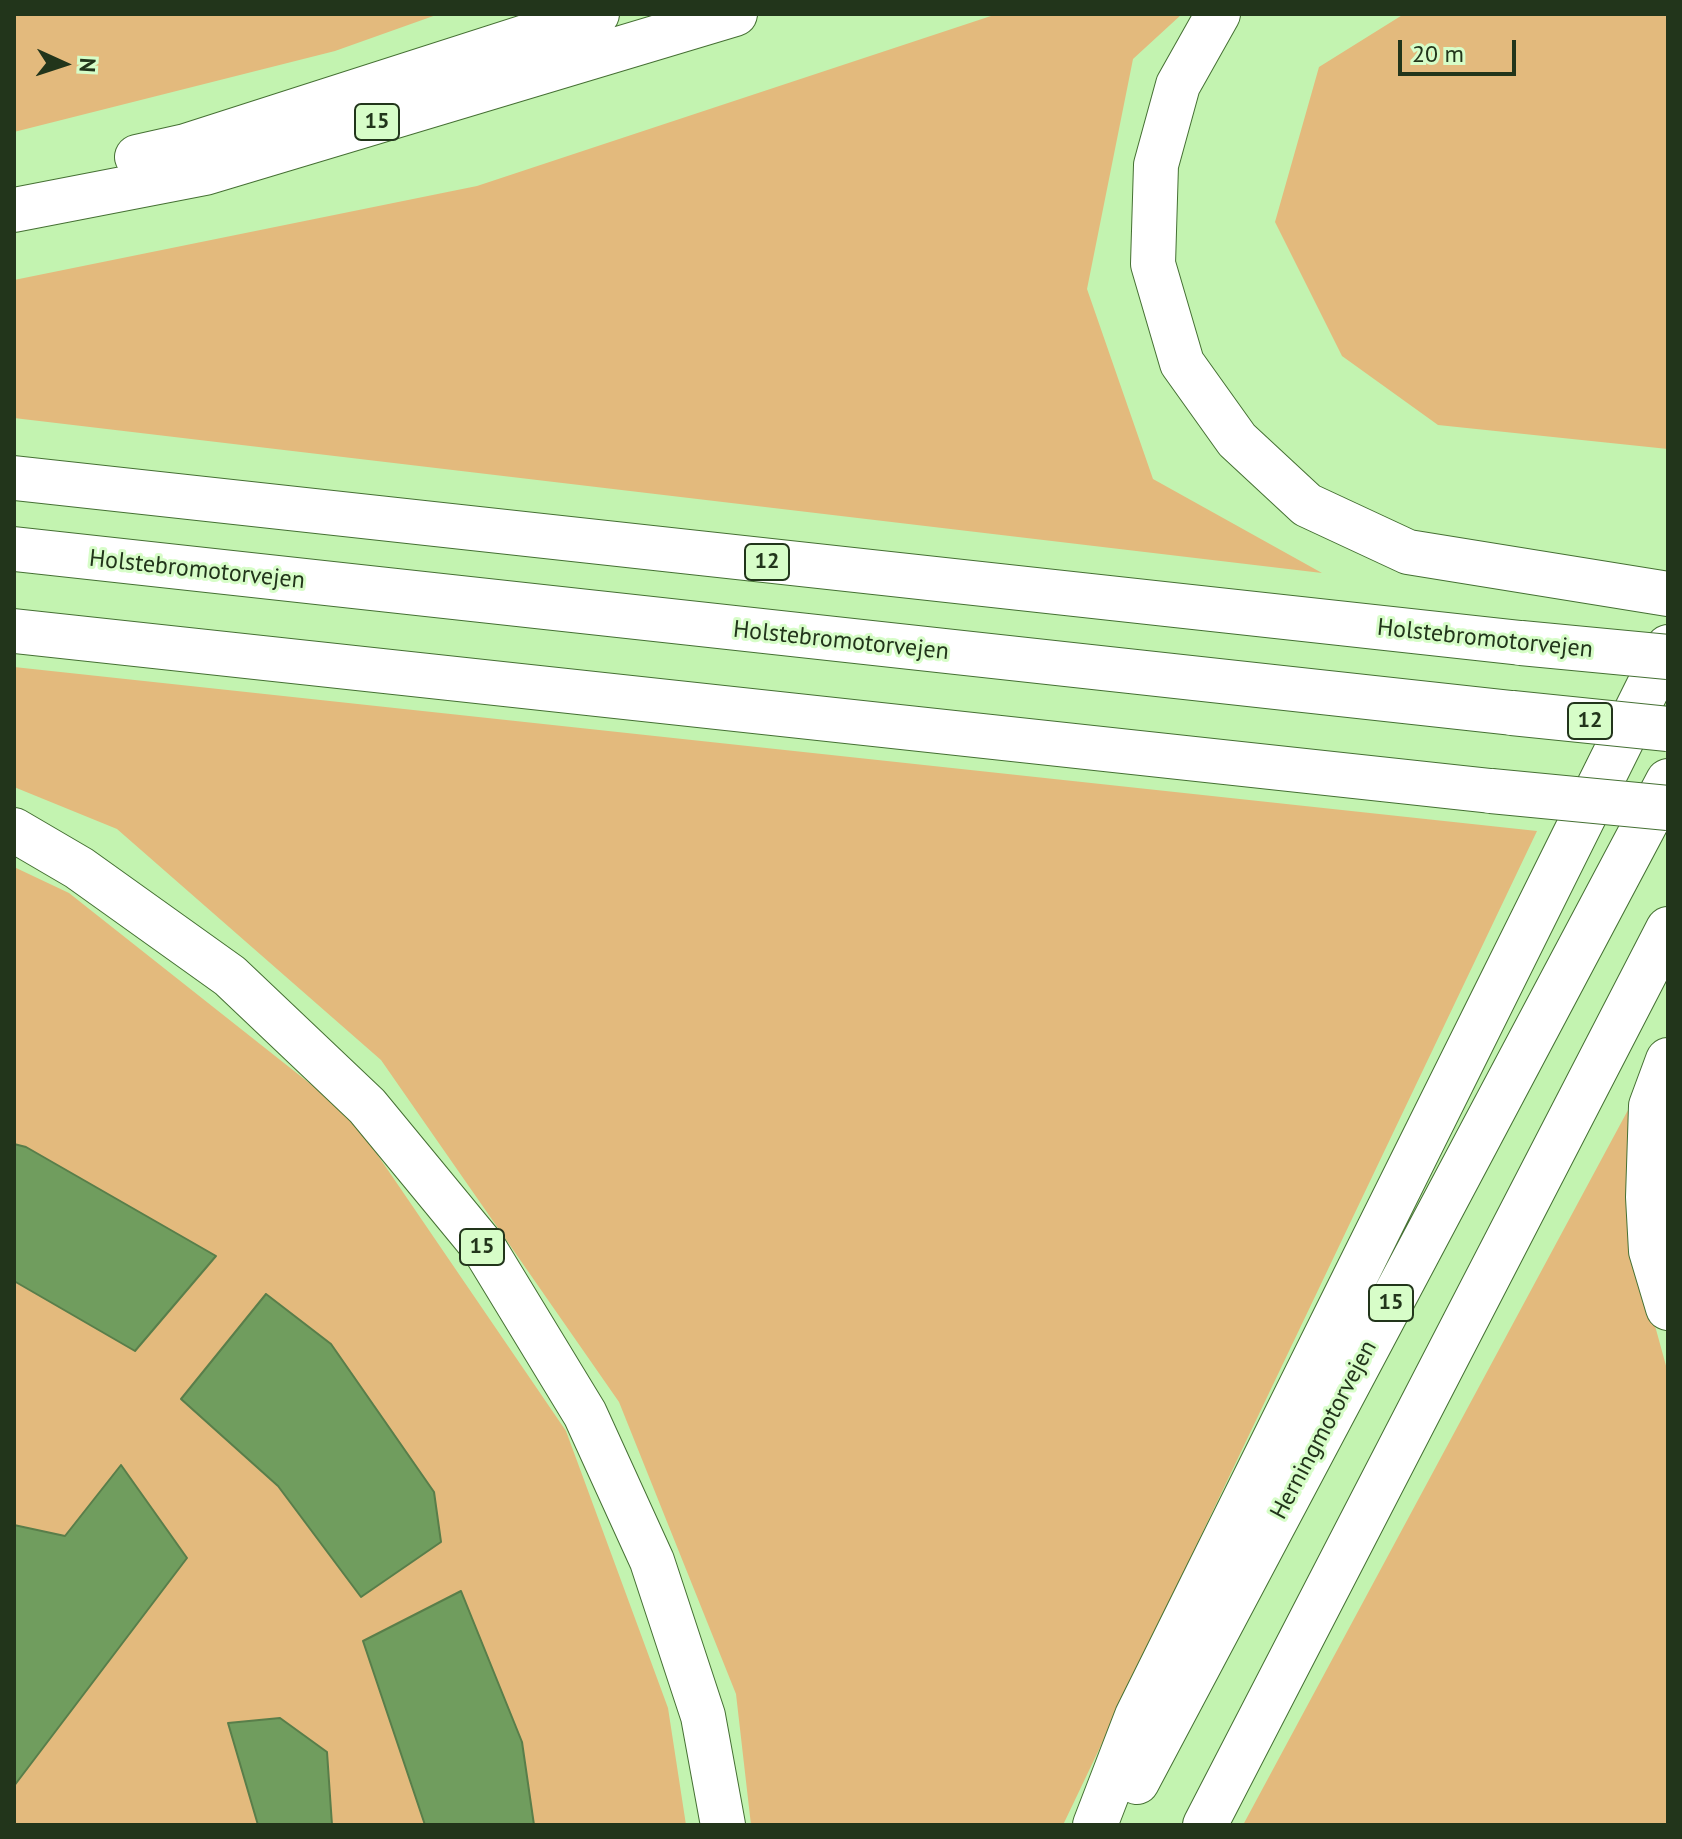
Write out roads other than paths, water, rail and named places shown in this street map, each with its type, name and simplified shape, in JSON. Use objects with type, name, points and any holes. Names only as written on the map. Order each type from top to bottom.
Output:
[{"type":"highway","points":[[14,185],[186,146],[597,14]]},
{"type":"highway","name":"15","points":[[14,210],[205,173],[735,14]]},
{"type":"highway","points":[[1218,14],[1178,85],[1156,165],[1153,264],[1182,363],[1237,440],[1307,505],[1408,552],[1668,594]]},
{"type":"highway","name":"Holstebromotorvejen","points":[[14,478],[1668,657]]},
{"type":"highway","name":"Holstebromotorvejen","points":[[14,549],[1668,729]]},
{"type":"highway","points":[[14,631],[1668,808]]},
{"type":"highway","points":[[1095,1825],[1137,1716],[1668,647]]},
{"type":"highway","name":"Herningmotorvejen","points":[[1114,1825],[1668,781]]},
{"type":"highway","name":"15","points":[[14,830],[79,868],[230,976],[367,1106],[484,1248],[585,1414],[652,1561],[703,1716],[723,1825]]},
{"type":"highway","points":[[1205,1825],[1668,929]]},
{"type":"highway","points":[[1668,1060],[1651,1106],[1648,1197],[1651,1251],[1668,1308]]}]
